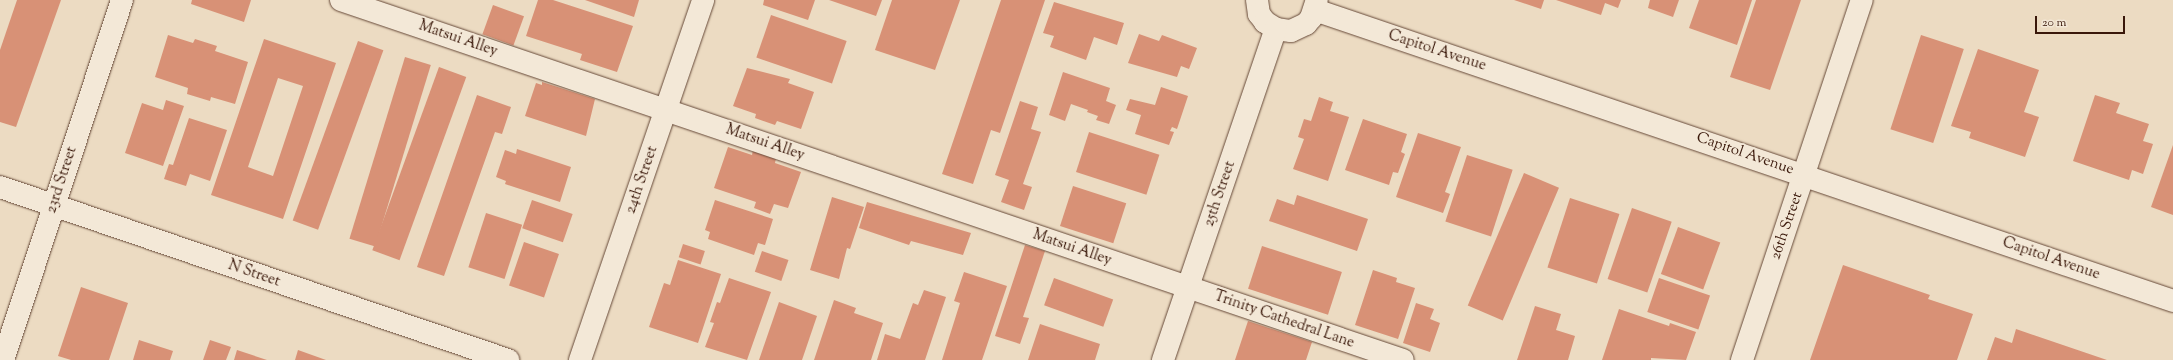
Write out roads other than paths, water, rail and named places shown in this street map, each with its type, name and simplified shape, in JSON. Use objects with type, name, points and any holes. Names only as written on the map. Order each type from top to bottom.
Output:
[{"type":"street","name":"23rd Street","points":[[3,360],[122,0]]},
{"type":"street","name":"Matsui Alley","points":[[341,0],[1188,287]]},
{"type":"street","points":[[1257,0],[1262,18],[1276,29],[1291,31],[1306,24],[1316,5]]},
{"type":"street","name":"26th Street","points":[[1742,360],[1862,0]]},
{"type":"street","name":"24th Street","points":[[580,360],[667,110],[701,1]]},
{"type":"street","name":"Capitol Avenue","points":[[1316,5],[2173,301]]},
{"type":"street","name":"25th Street","points":[[1164,360],[1276,29]]},
{"type":"street","name":"N Street","points":[[0,187],[508,360]]},
{"type":"street","name":"Trinity Cathedral Lane","points":[[1188,287],[1403,360]]}]
